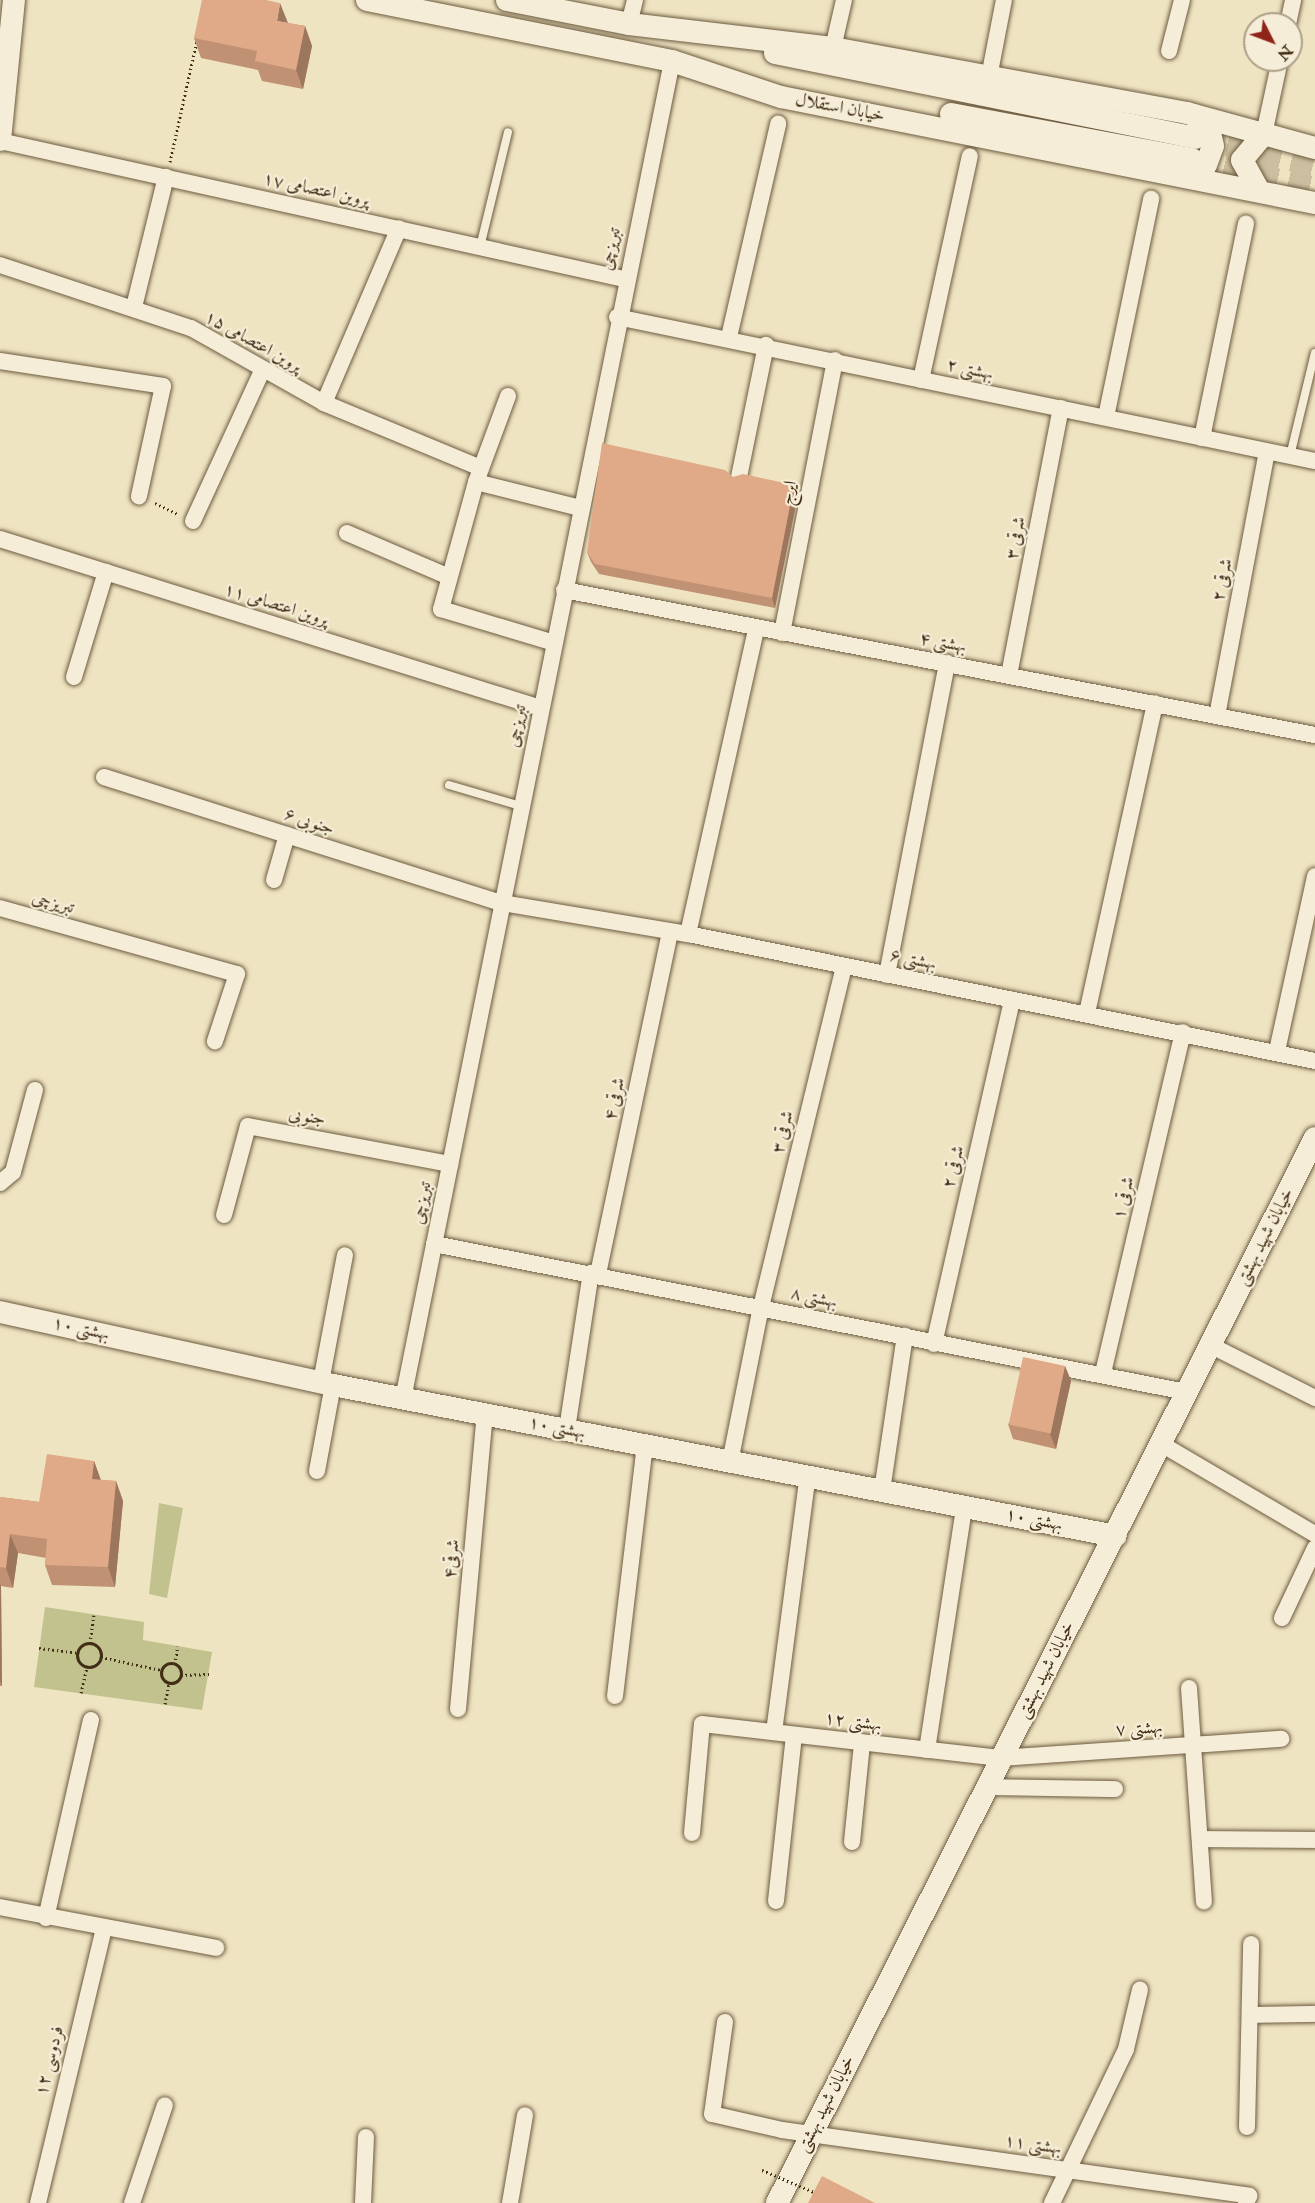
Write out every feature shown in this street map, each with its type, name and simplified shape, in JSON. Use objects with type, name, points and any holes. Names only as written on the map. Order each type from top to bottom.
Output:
[{"type":"main road","points":[[0,140],[14,0]]},
{"type":"main road","name":"خیابان استقلال","points":[[367,0],[672,61],[781,97],[1175,176],[1258,189],[1315,203]]},
{"type":"main road","points":[[507,0],[629,24],[1193,149],[672,61]]},
{"type":"main road","points":[[629,24],[833,48],[1187,113],[1315,148]]},
{"type":"main road","points":[[1175,176],[1201,170],[1211,155],[1209,128],[1187,113]]},
{"type":"main road","points":[[1258,189],[1242,160],[1264,134]]},
{"type":"main road","name":"خیابان شهید بهشتی","points":[[777,2203],[985,1787],[1163,1445],[1186,1392],[1315,1138]]},
{"type":"main road","name":"بهشتی ۱۰","points":[[0,1312],[327,1384],[1116,1536]]},
{"type":"street","points":[[629,24],[635,0]]},
{"type":"street","points":[[833,48],[844,0]]},
{"type":"street","points":[[988,77],[1004,0]]},
{"type":"street","points":[[1169,51],[1182,0]]},
{"type":"street","name":"تبریزچی","points":[[403,1399],[624,279],[672,61]]},
{"type":"street","points":[[1264,134],[1277,72]]},
{"type":"street","points":[[729,337],[778,124]]},
{"type":"street","name":"پروین اعتصامی ۱۷","points":[[0,140],[624,279]]},
{"type":"street","points":[[921,380],[970,156]]},
{"type":"street","points":[[134,308],[166,177]]},
{"type":"street","points":[[1106,417],[1151,199]]},
{"type":"street","points":[[1202,438],[1246,223]]},
{"type":"street","points":[[324,403],[399,228]]},
{"type":"street","name":"پروین اعتصامی ۱۵","points":[[0,265],[191,328],[262,371],[324,403],[479,475]]},
{"type":"street","name":"بهشتی ۲","points":[[617,317],[729,337],[921,380],[1315,461]]},
{"type":"street","points":[[739,477],[766,345]]},
{"type":"street","name":"ایرج","points":[[782,633],[835,360]]},
{"type":"street","points":[[0,361],[163,386],[140,496]]},
{"type":"street","points":[[193,521],[262,371]]},
{"type":"street","points":[[508,396],[479,475],[441,609],[554,643]]},
{"type":"street","name":"۳ شرقی","points":[[1009,675],[1061,408]]},
{"type":"street","name":"شرقی ۲","points":[[1217,716],[1267,452]]},
{"type":"street","points":[[479,475],[580,508]]},
{"type":"street","points":[[347,533],[449,577]]},
{"type":"street","name":"پروین اعتصامی ۱۱","points":[[0,539],[541,708]]},
{"type":"street","points":[[74,677],[106,572]]},
{"type":"street","name":"بهشتی ۴","points":[[564,590],[1315,735]]},
{"type":"street","points":[[688,934],[756,628]]},
{"type":"street","points":[[887,975],[947,663]]},
{"type":"street","points":[[1087,1013],[1155,703]]},
{"type":"street","name":"جنوبی ۶","points":[[104,777],[502,903]]},
{"type":"street","points":[[274,880],[287,835]]},
{"type":"street","points":[[1277,1051],[1315,876]]},
{"type":"street","name":"بهشتی ۶","points":[[502,903],[688,934],[1315,1060]]},
{"type":"street","name":"تبریزچی","points":[[0,908],[237,974],[215,1041]]},
{"type":"street","name":"شرقی ۴","points":[[567,1430],[594,1273],[670,931]]},
{"type":"street","name":"شرقی ۳","points":[[730,1462],[760,1307],[844,967]]},
{"type":"street","name":"شرقی ۲","points":[[934,1344],[1012,1000]]},
{"type":"street","name":"شرقی ۱","points":[[1103,1373],[1183,1032]]},
{"type":"street","points":[[0,1183],[13,1172],[35,1090]]},
{"type":"street","name":"جنوبی","points":[[224,1215],[248,1126],[450,1164]]},
{"type":"street","name":"بهشتی ۸","points":[[434,1244],[594,1273],[905,1336],[934,1344],[1103,1373],[1186,1392]]},
{"type":"street","points":[[317,1471],[345,1255]]},
{"type":"street","points":[[882,1491],[905,1336]]},
{"type":"street","points":[[1210,1345],[1315,1398]]},
{"type":"street","name":"شرقی۴","points":[[458,1708],[485,1414]]},
{"type":"street","points":[[615,1696],[645,1445]]},
{"type":"street","points":[[1163,1445],[1315,1534]]},
{"type":"street","points":[[774,1732],[808,1475]]},
{"type":"street","points":[[927,1750],[964,1507]]},
{"type":"street","points":[[1282,1618],[1315,1548]]},
{"type":"street","points":[[1189,1688],[1196,1745],[1204,1901]]},
{"type":"street","points":[[46,1918],[91,1720]]},
{"type":"street","name":"بهشتی ۱۲","points":[[692,1833],[702,1724],[1000,1758]]},
{"type":"street","points":[[776,1901],[794,1735]]},
{"type":"street","name":"بهشتی ۷","points":[[1000,1758],[1281,1738]]},
{"type":"street","points":[[852,1842],[862,1743]]},
{"type":"street","points":[[985,1787],[1116,1789]]},
{"type":"street","points":[[1200,1839],[1315,1840]]},
{"type":"street","points":[[0,1907],[46,1918],[216,1948]]},
{"type":"street","name":"فردوسی ۱۲","points":[[38,2203],[104,1929]]},
{"type":"street","points":[[1247,2127],[1251,1944]]},
{"type":"street","points":[[1052,2203],[1126,2049],[1140,1990]]},
{"type":"street","points":[[1250,2015],[1315,2014]]},
{"type":"street","name":"بهشتی ۱۱","points":[[725,2022],[712,2114],[812,2133],[1069,2170],[1247,2199]]},
{"type":"street","points":[[132,2203],[165,2105]]},
{"type":"street","points":[[510,2203],[525,2115]]},
{"type":"street","points":[[363,2203],[366,2137]]},
{"type":"lane","points":[[480,247],[508,132]]},
{"type":"lane","points":[[1290,456],[1314,353]]},
{"type":"lane","points":[[448,785],[521,806]]},
{"type":"path","points":[[166,177],[198,33]]},
{"type":"path","points":[[140,496],[193,521]]},
{"type":"path","points":[[39,1648],[77,1653],[90,1643],[94,1615]]},
{"type":"path","points":[[90,1643],[101,1657],[161,1670],[175,1664]]},
{"type":"path","points":[[178,1646],[175,1664],[181,1675]]},
{"type":"path","points":[[77,1653],[87,1667]]},
{"type":"path","points":[[81,1693],[87,1667],[101,1657]]},
{"type":"path","points":[[161,1670],[169,1683],[165,1704]]},
{"type":"path","points":[[169,1683],[181,1675],[208,1674]]},
{"type":"path","points":[[762,2170],[814,2192]]},
{"type":"green space","points":[[159,1503],[183,1508],[167,1598],[149,1594]]},
{"type":"green space","points":[[45,1607],[144,1622],[143,1640],[212,1652],[202,1710],[34,1687]]},
{"type":"building","points":[[202,0],[266,0],[280,3],[277,21],[305,26],[296,70],[255,61],[257,51],[194,38]]},
{"type":"building","points":[[602,443],[725,470],[733,477],[743,474],[794,485],[772,598],[595,564],[587,552]]},
{"type":"building","points":[[1023,1357],[1065,1366],[1051,1433],[1009,1424]]},
{"type":"building","points":[[47,1454],[94,1461],[92,1479],[116,1481],[108,1567],[45,1565],[47,1539],[10,1534],[6,1568],[0,1567],[0,1497],[39,1502]]},
{"type":"building","points":[[822,2176],[875,2203],[808,2203]]},
{"type":"tunnel","points":[[1195,138],[1315,166]]},
{"type":"tunnel","points":[[1192,159],[1315,188]]}]
